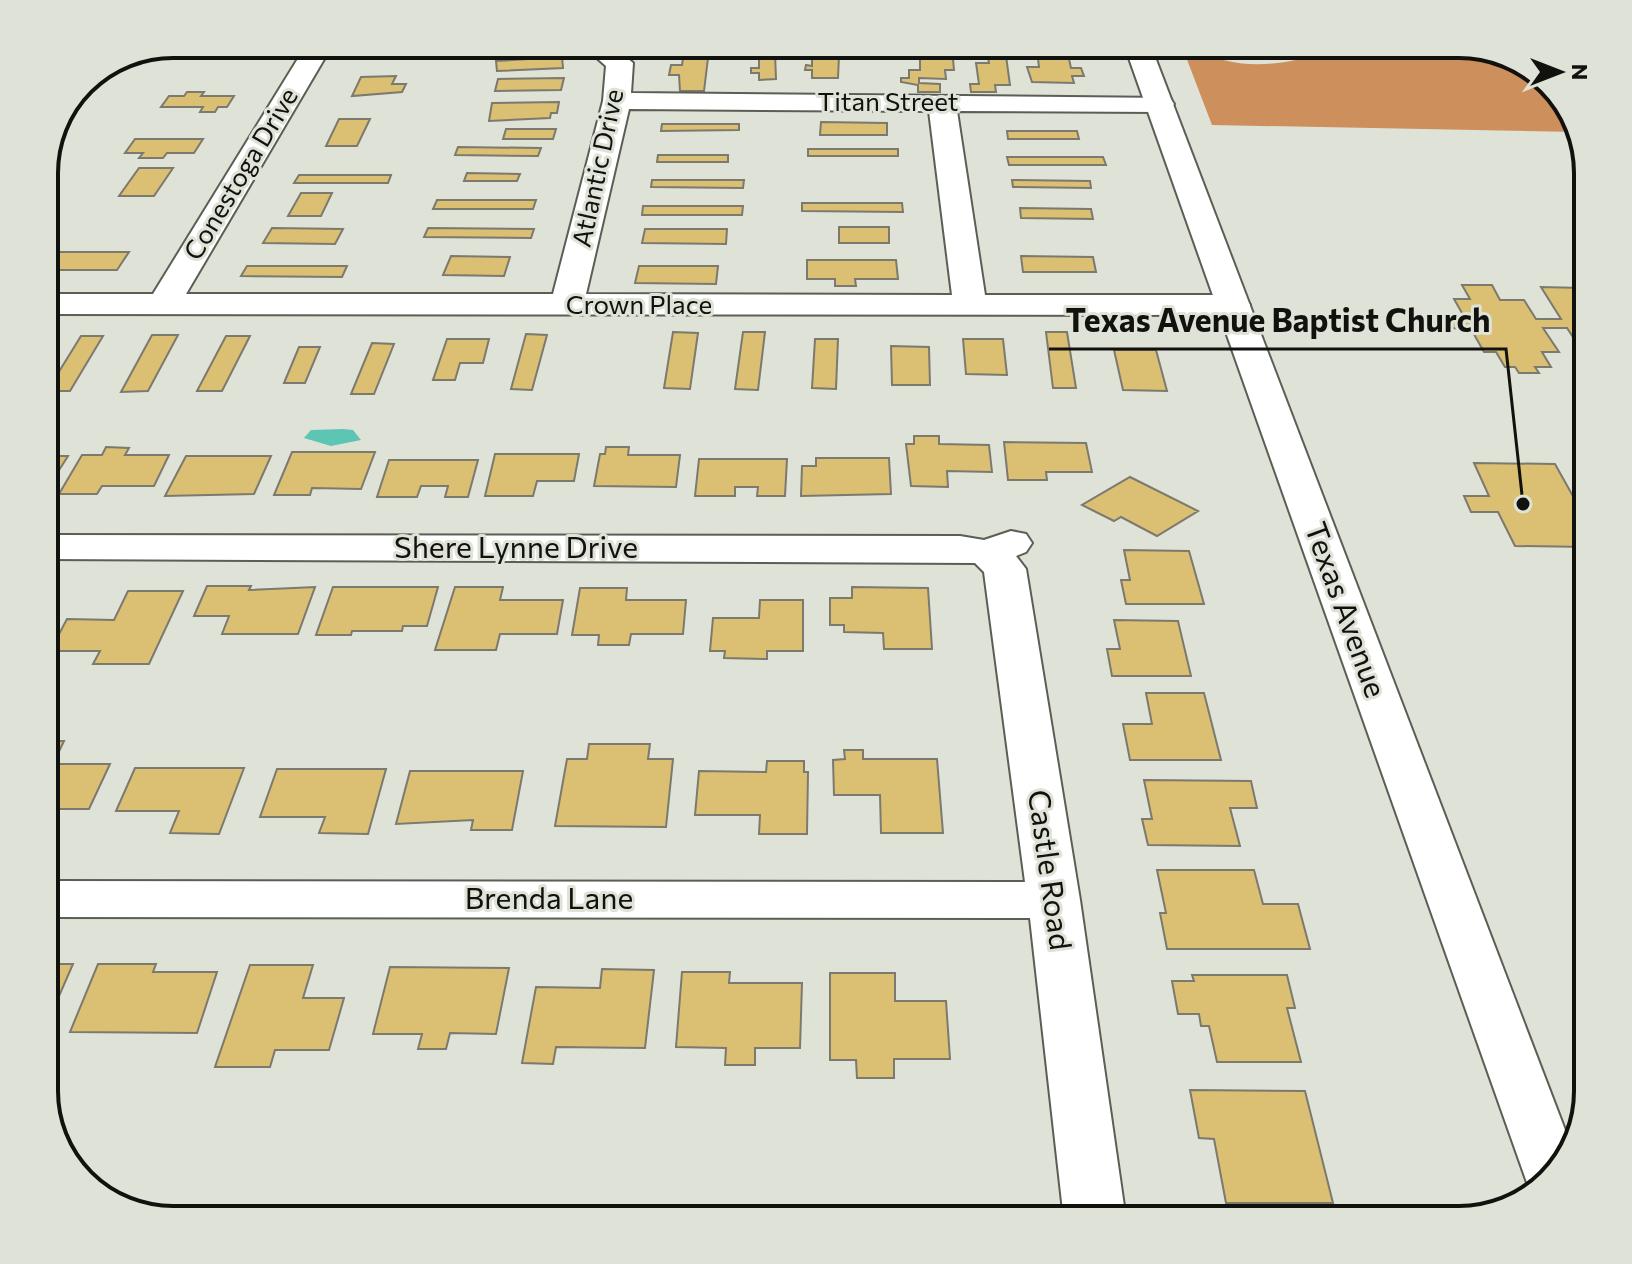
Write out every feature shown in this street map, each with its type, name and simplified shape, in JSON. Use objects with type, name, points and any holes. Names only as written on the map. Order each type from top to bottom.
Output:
[{"type":"street","name":"Conestoga Drive","points":[[163,305],[312,58]]},
{"type":"street","name":"Atlantic Drive","points":[[567,305],[617,101],[620,63],[613,58]]},
{"type":"street","name":"Texas Avenue","points":[[1142,58],[1548,1163]]},
{"type":"street","name":"Titan Street","points":[[617,101],[1160,104]]},
{"type":"street","points":[[942,103],[970,305]]},
{"type":"street","name":"Crown Place","points":[[58,304],[1233,305]]},
{"type":"street","name":"Shere Lynne Drive","points":[[58,547],[999,548]]},
{"type":"street","name":"Castle Road","points":[[999,548],[1005,569],[1054,900],[1093,1206]]},
{"type":"street","name":"Brenda Lane","points":[[58,899],[1054,900]]},
{"type":"shaded area","points":[[1186,58],[1261,64],[1301,58],[1474,59],[1496,64],[1520,76],[1520,112],[1556,112],[1566,132],[1212,125]]},
{"type":"water","points":[[311,430],[353,430],[361,440],[331,446],[304,438]]},
{"type":"building","points":[[184,58],[264,58],[263,59]]},
{"type":"building","points":[[562,58],[563,68],[497,71],[496,61]]},
{"type":"building","points":[[683,58],[708,58],[704,91],[680,91],[679,75],[669,75],[671,65],[682,65]]},
{"type":"building","points":[[759,58],[775,58],[776,79],[759,80],[759,73],[751,73],[751,68],[759,68]]},
{"type":"building","points":[[812,58],[839,58],[838,78],[812,78],[812,70],[805,70],[806,65],[812,66]]},
{"type":"building","points":[[988,58],[1006,58],[1010,85],[995,85],[996,92],[971,92],[970,84],[979,84],[976,63],[989,63]]},
{"type":"building","points":[[920,59],[953,59],[954,70],[945,70],[946,79],[919,78],[919,83],[940,84],[940,92],[918,92],[918,85],[901,82],[901,78],[909,78],[909,70],[920,70]]},
{"type":"building","points":[[1038,59],[1069,59],[1071,68],[1081,68],[1084,76],[1072,76],[1074,83],[1032,82],[1027,67],[1039,67]]},
{"type":"building","points":[[396,76],[392,84],[406,84],[402,92],[352,96],[361,77]]},
{"type":"building","points":[[564,78],[561,90],[495,91],[498,79]]},
{"type":"building","points":[[187,92],[204,92],[201,96],[234,96],[227,107],[218,107],[215,112],[200,112],[203,107],[161,107],[169,96],[184,96]]},
{"type":"building","points":[[559,102],[557,113],[551,113],[550,118],[489,121],[492,103]]},
{"type":"building","points":[[339,119],[370,119],[357,146],[326,146]]},
{"type":"building","points":[[821,122],[887,123],[887,135],[820,135]]},
{"type":"building","points":[[662,124],[739,124],[739,130],[661,131]]},
{"type":"building","points":[[506,129],[556,129],[553,139],[503,139]]},
{"type":"building","points":[[1007,131],[1077,131],[1079,139],[1008,139]]},
{"type":"building","points":[[135,139],[203,139],[194,153],[167,153],[163,158],[139,158],[143,153],[125,153]]},
{"type":"building","points":[[458,147],[541,148],[538,156],[455,155]]},
{"type":"building","points":[[808,149],[898,149],[898,156],[808,156]]},
{"type":"building","points":[[658,155],[728,155],[728,162],[657,162]]},
{"type":"building","points":[[1007,157],[1103,157],[1106,165],[1009,165]]},
{"type":"building","points":[[139,168],[173,168],[154,196],[119,196]]},
{"type":"building","points":[[467,173],[520,174],[517,181],[464,181]]},
{"type":"building","points":[[299,175],[391,175],[388,183],[294,183]]},
{"type":"building","points":[[652,180],[744,180],[743,188],[651,187]]},
{"type":"building","points":[[1012,180],[1090,181],[1091,188],[1013,187]]},
{"type":"building","points":[[301,193],[332,193],[321,216],[288,216]]},
{"type":"building","points":[[437,200],[536,200],[533,209],[433,209]]},
{"type":"building","points":[[802,203],[902,203],[903,212],[802,211]]},
{"type":"building","points":[[643,206],[743,206],[742,215],[642,215]]},
{"type":"building","points":[[1020,208],[1091,209],[1093,219],[1021,218]]},
{"type":"building","points":[[839,227],[889,227],[889,243],[839,243]]},
{"type":"building","points":[[272,228],[343,229],[335,244],[263,243]]},
{"type":"building","points":[[428,228],[534,229],[531,238],[424,237]]},
{"type":"building","points":[[645,229],[727,229],[726,244],[642,243]]},
{"type":"building","points":[[58,252],[129,252],[117,270],[58,270]]},
{"type":"building","points":[[451,256],[510,257],[504,276],[443,275]]},
{"type":"building","points":[[1021,256],[1093,257],[1096,272],[1023,272]]},
{"type":"building","points":[[807,260],[896,260],[898,279],[855,279],[856,286],[835,286],[835,279],[807,279]]},
{"type":"building","points":[[247,266],[347,266],[342,277],[241,276]]},
{"type":"building","points":[[639,266],[718,266],[716,284],[635,283]]},
{"type":"building","points":[[1462,285],[1492,285],[1500,300],[1524,300],[1536,319],[1561,319],[1541,287],[1574,288],[1574,339],[1567,328],[1543,328],[1559,352],[1542,352],[1551,367],[1535,367],[1539,373],[1519,373],[1515,367],[1505,367],[1496,352],[1484,352],[1471,329],[1450,328],[1446,320],[1466,320],[1454,299],[1470,299]]},
{"type":"building","points":[[673,332],[698,333],[690,389],[664,388]]},
{"type":"building","points":[[743,332],[765,332],[758,390],[735,389]]},
{"type":"building","points":[[1046,332],[1067,332],[1076,388],[1053,388]]},
{"type":"building","points":[[526,334],[547,335],[532,390],[511,389]]},
{"type":"building","points":[[152,335],[178,335],[148,391],[121,392]]},
{"type":"building","points":[[81,336],[103,336],[70,391],[58,391],[58,373]]},
{"type":"building","points":[[226,336],[250,336],[222,391],[197,391]]},
{"type":"building","points":[[447,339],[489,339],[483,363],[460,363],[455,380],[433,380]]},
{"type":"building","points":[[815,339],[838,339],[836,389],[812,388]]},
{"type":"building","points":[[963,339],[1003,339],[1007,375],[966,374]]},
{"type":"building","points":[[372,343],[394,344],[374,394],[351,394]]},
{"type":"building","points":[[891,346],[929,347],[930,385],[892,385]]},
{"type":"building","points":[[299,347],[320,347],[305,383],[284,383]]},
{"type":"building","points":[[1114,350],[1156,350],[1167,391],[1123,390]]},
{"type":"building","points":[[914,436],[939,436],[939,444],[989,445],[992,472],[947,471],[948,487],[911,486],[906,444],[914,444]]},
{"type":"building","points":[[1004,442],[1086,443],[1092,472],[1046,472],[1047,480],[1008,480]]},
{"type":"building","points":[[106,447],[129,448],[125,455],[169,455],[154,486],[102,486],[97,494],[59,494],[82,455],[102,455]]},
{"type":"building","points":[[606,447],[629,447],[628,455],[680,455],[676,487],[594,486],[600,454],[605,454]]},
{"type":"building","points":[[292,452],[375,452],[361,489],[312,488],[310,495],[274,495]]},
{"type":"building","points":[[495,454],[579,454],[574,481],[537,481],[533,496],[485,496]]},
{"type":"building","points":[[58,456],[68,456],[58,472]]},
{"type":"building","points":[[186,456],[271,456],[254,494],[165,496]]},
{"type":"building","points":[[816,458],[889,458],[891,494],[801,496],[802,466],[816,466]]},
{"type":"building","points":[[699,459],[787,459],[785,496],[757,496],[758,487],[735,487],[735,496],[695,496]]},
{"type":"building","points":[[389,460],[478,460],[468,497],[445,497],[448,486],[421,486],[417,497],[377,497]]},
{"type":"building","points":[[1474,463],[1555,464],[1574,498],[1574,547],[1515,546],[1498,512],[1471,512],[1464,496],[1489,496]]},
{"type":"building","points":[[1130,477],[1198,511],[1157,536],[1121,517],[1114,521],[1082,505]]},
{"type":"building","points":[[1124,550],[1189,551],[1204,604],[1126,604],[1121,580],[1130,580]]},
{"type":"building","points":[[207,586],[251,586],[249,590],[315,587],[298,634],[222,634],[229,616],[194,616]]},
{"type":"building","points":[[333,587],[438,587],[427,626],[403,626],[402,631],[316,635]]},
{"type":"building","points":[[455,587],[503,587],[500,600],[563,600],[557,634],[500,634],[496,650],[435,650]]},
{"type":"building","points":[[852,587],[928,588],[932,649],[884,649],[883,633],[844,632],[844,625],[830,625],[830,598],[852,598]]},
{"type":"building","points":[[580,588],[627,588],[626,600],[686,600],[683,634],[631,634],[629,645],[598,645],[599,635],[572,635]]},
{"type":"building","points":[[128,591],[183,591],[149,664],[93,664],[100,651],[58,651],[58,636],[67,619],[114,620]]},
{"type":"building","points":[[760,600],[803,600],[803,651],[767,651],[767,659],[724,658],[725,651],[710,651],[713,618],[759,618]]},
{"type":"building","points":[[1114,620],[1178,621],[1191,676],[1112,676],[1107,649],[1120,649]]},
{"type":"building","points":[[1146,693],[1204,693],[1221,760],[1130,760],[1123,724],[1152,724]]},
{"type":"building","points":[[589,744],[650,744],[648,759],[673,759],[666,827],[555,826],[567,759],[587,759]]},
{"type":"building","points":[[844,750],[863,750],[863,759],[937,759],[943,833],[881,833],[880,795],[834,795],[833,760],[845,759]]},
{"type":"building","points":[[767,761],[804,761],[804,772],[808,772],[807,834],[759,834],[760,815],[695,815],[699,771],[766,772]]},
{"type":"building","points":[[58,764],[110,764],[89,809],[58,809]]},
{"type":"building","points":[[135,768],[244,768],[219,834],[170,833],[179,811],[116,811]]},
{"type":"building","points":[[277,769],[386,769],[368,834],[319,833],[325,817],[260,817]]},
{"type":"building","points":[[410,771],[523,771],[512,830],[471,830],[473,820],[396,824]]},
{"type":"building","points":[[1144,780],[1251,781],[1257,808],[1230,808],[1240,846],[1148,845],[1142,819],[1152,819]]},
{"type":"building","points":[[1157,870],[1254,870],[1263,904],[1298,904],[1310,949],[1167,949],[1160,913],[1166,913]]},
{"type":"building","points":[[58,964],[73,964],[58,998]]},
{"type":"building","points":[[98,964],[156,964],[153,972],[217,972],[197,1033],[70,1032]]},
{"type":"building","points":[[250,965],[313,965],[303,998],[344,998],[329,1050],[275,1050],[270,1067],[215,1067]]},
{"type":"building","points":[[390,967],[509,968],[496,1034],[450,1033],[446,1049],[418,1049],[422,1034],[373,1034]]},
{"type":"building","points":[[602,969],[654,970],[645,1048],[556,1047],[553,1064],[522,1063],[536,987],[600,988]]},
{"type":"building","points":[[682,972],[730,972],[729,983],[802,983],[800,1048],[755,1048],[755,1065],[725,1065],[726,1048],[676,1047]]},
{"type":"building","points":[[830,973],[895,973],[895,1001],[946,1001],[950,1059],[894,1059],[894,1078],[857,1078],[856,1060],[830,1060]]},
{"type":"building","points":[[1192,975],[1287,975],[1295,1008],[1287,1008],[1301,1062],[1217,1062],[1209,1026],[1201,1026],[1199,1014],[1178,1014],[1172,981],[1194,981]]},
{"type":"building","points":[[1190,1090],[1305,1091],[1333,1203],[1226,1203],[1214,1139],[1199,1138]]},
{"type":"place","name":"Texas Avenue Baptist Church","points":[[1523,504]]}]
